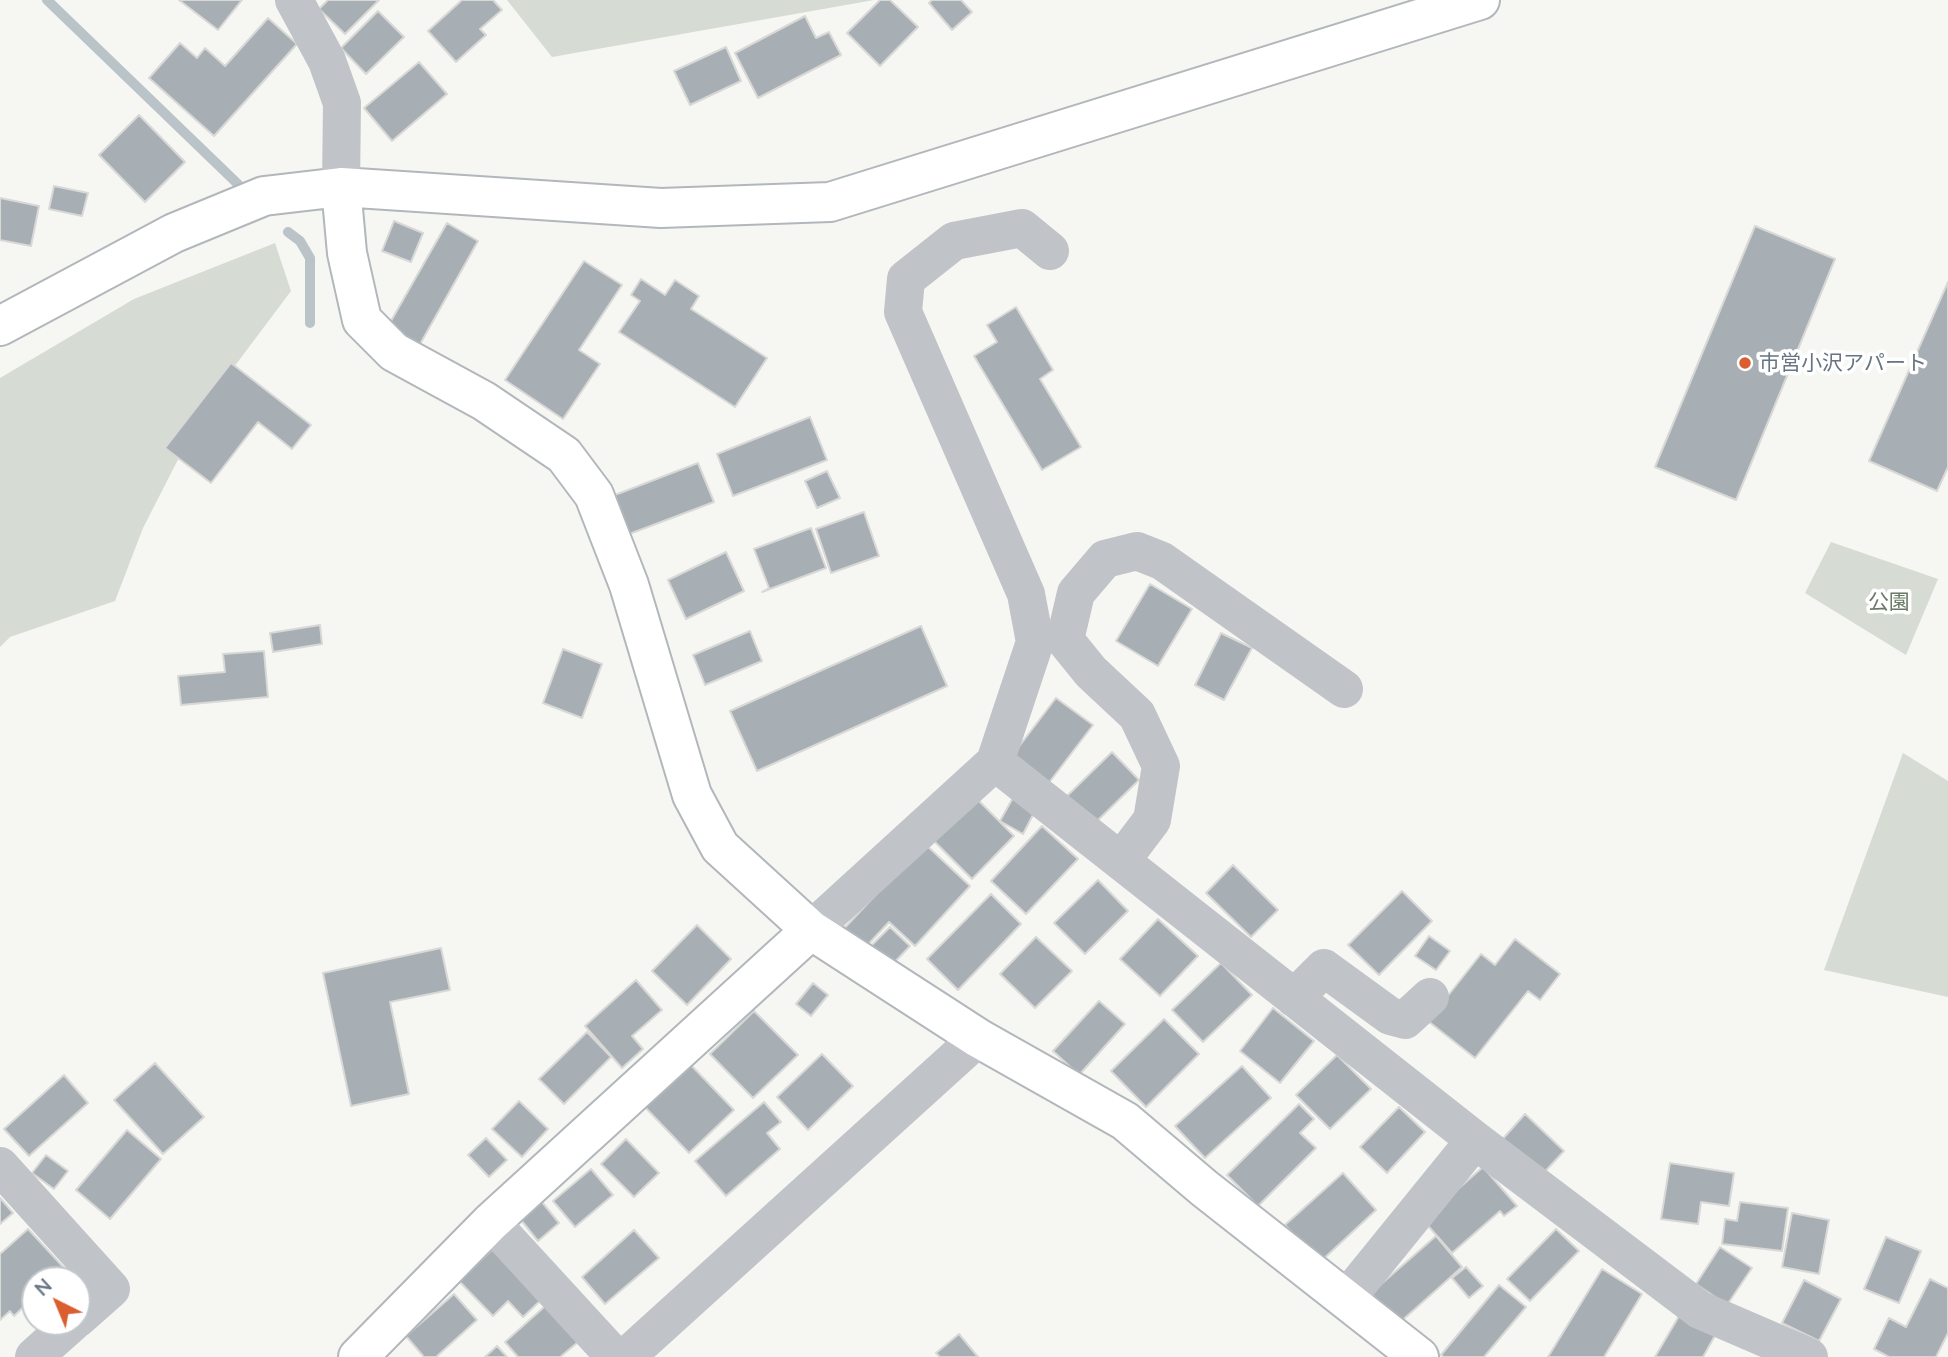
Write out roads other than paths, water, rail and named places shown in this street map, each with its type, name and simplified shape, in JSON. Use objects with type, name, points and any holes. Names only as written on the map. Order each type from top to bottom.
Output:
[{"type":"street","points":[[294,0],[327,61],[342,103],[341,187],[347,253],[362,320],[394,352],[484,401],[564,455],[594,495],[629,585],[692,794],[720,847],[811,930],[978,1038],[1125,1121],[1204,1188],[1419,1357]]},
{"type":"street","points":[[0,326],[174,233],[264,196],[341,187],[661,208],[830,202],[1479,0]]},
{"type":"street","points":[[358,1357],[491,1222],[995,762],[1035,642],[1026,594],[903,312],[906,279],[954,241],[1022,228],[1050,251]]},
{"type":"street","points":[[1121,861],[1152,820],[1161,766],[1137,715],[1091,672],[1065,640],[1076,593],[1105,559],[1137,551],[1163,561],[1344,689]]},
{"type":"street","points":[[995,762],[1475,1140],[1700,1310],[1809,1357]]},
{"type":"street","points":[[1294,998],[1324,968],[1390,1016],[1405,1020],[1430,997]]},
{"type":"street","points":[[626,1357],[978,1038]]},
{"type":"street","points":[[1346,1299],[1475,1140]]},
{"type":"street","points":[[0,1166],[90,1266]]},
{"type":"street","points":[[491,1222],[615,1357]]},
{"type":"street","points":[[91,1267],[111,1289],[91,1306]]},
{"type":"street","points":[[34,1357],[57,1336]]},
{"type":"waterway","points":[[47,0],[243,189]]},
{"type":"waterway","points":[[288,232],[300,241],[310,258],[310,323]]},
{"type":"place","name":"市営小沢アパート","points":[[1745,363]]},
{"type":"park label","name":"公園","points":[[1889,602]]}]
